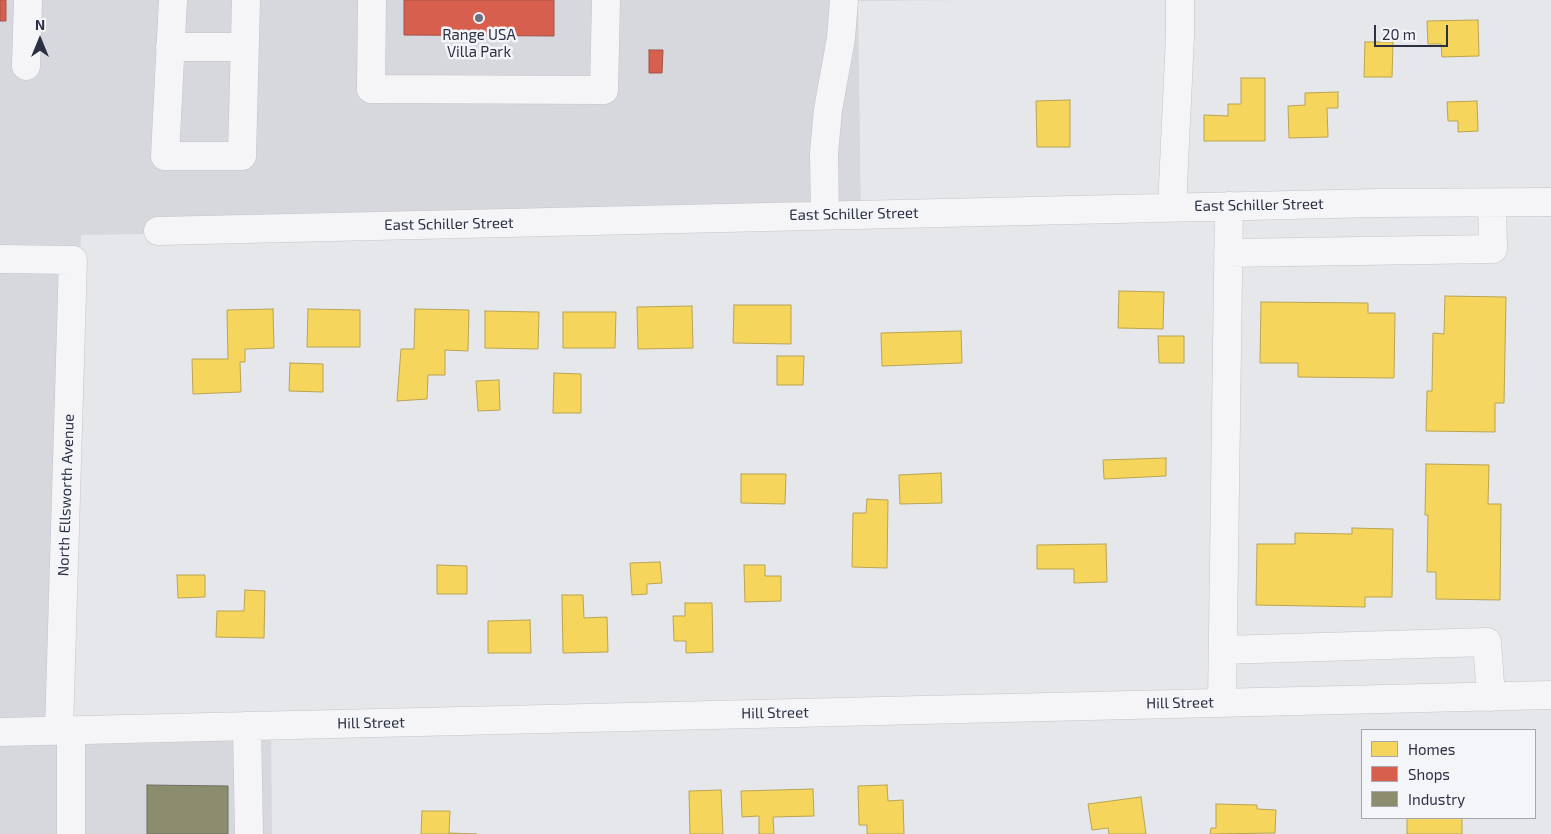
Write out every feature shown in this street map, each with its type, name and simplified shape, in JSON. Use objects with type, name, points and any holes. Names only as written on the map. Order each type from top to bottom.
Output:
[{"type":"street","points":[[26,66],[28,0]]},
{"type":"street","points":[[173,0],[165,156],[242,156],[246,0]]},
{"type":"street","points":[[372,0],[371,89],[604,90],[606,0]]},
{"type":"street","points":[[825,215],[825,144],[828,110],[841,38],[844,0]]},
{"type":"street","points":[[1172,207],[1180,0]]},
{"type":"street","points":[[170,46],[244,47]]},
{"type":"street","name":"East Schiller Street","points":[[158,231],[1172,207],[1551,202]]},
{"type":"street","points":[[1228,253],[1493,249],[1492,203]]},
{"type":"street","points":[[1222,702],[1229,206]]},
{"type":"street","name":"North Ellsworth Avenue","points":[[0,259],[73,260],[65,730],[71,834]]},
{"type":"street","points":[[1223,650],[1486,642],[1492,696]]},
{"type":"street","name":"Hill Street","points":[[0,732],[1551,695]]},
{"type":"street","points":[[247,726],[249,834]]},
{"type":"shaded area","points":[[0,0],[968,0],[858,1],[861,223],[81,235],[53,739],[271,734],[272,834],[0,834]]},
{"type":"building: Homes","points":[[1478,20],[1479,56],[1442,57],[1441,44],[1428,44],[1427,21]]},
{"type":"building: Homes","points":[[1365,42],[1393,42],[1392,77],[1364,77]]},
{"type":"building: Homes","points":[[1241,78],[1265,78],[1265,141],[1204,141],[1204,115],[1228,116],[1228,104],[1241,104]]},
{"type":"building: Homes","points":[[1338,92],[1338,108],[1327,108],[1328,137],[1289,138],[1288,106],[1305,105],[1305,93]]},
{"type":"building: Homes","points":[[1070,100],[1070,147],[1037,147],[1036,101]]},
{"type":"building: Homes","points":[[1477,101],[1478,131],[1458,132],[1458,121],[1448,121],[1447,102]]},
{"type":"building: Homes","points":[[1119,291],[1164,292],[1163,329],[1118,328]]},
{"type":"building: Homes","points":[[1445,296],[1506,297],[1504,403],[1495,403],[1495,432],[1426,431],[1427,391],[1432,391],[1433,333],[1444,334]]},
{"type":"building: Homes","points":[[1261,302],[1368,303],[1368,313],[1395,313],[1394,378],[1298,377],[1298,363],[1260,363]]},
{"type":"building: Homes","points":[[734,305],[791,305],[791,344],[733,343]]},
{"type":"building: Homes","points":[[692,306],[693,348],[638,349],[637,307]]},
{"type":"building: Homes","points":[[273,309],[274,348],[245,349],[245,362],[240,362],[241,392],[193,394],[192,359],[228,359],[227,310]]},
{"type":"building: Homes","points":[[308,309],[360,310],[360,347],[307,347]]},
{"type":"building: Homes","points":[[415,309],[469,310],[468,351],[445,350],[445,375],[428,375],[427,399],[397,401],[401,349],[414,349]]},
{"type":"building: Homes","points":[[485,311],[539,312],[538,349],[485,348]]},
{"type":"building: Homes","points":[[563,312],[616,312],[615,348],[563,348]]},
{"type":"building: Homes","points":[[961,331],[962,363],[882,366],[881,333]]},
{"type":"building: Homes","points":[[1158,336],[1184,336],[1184,363],[1159,363]]},
{"type":"building: Homes","points":[[777,356],[804,356],[803,385],[777,385]]},
{"type":"building: Homes","points":[[290,363],[323,364],[323,392],[289,391]]},
{"type":"building: Homes","points":[[554,373],[581,374],[581,413],[553,413]]},
{"type":"building: Homes","points":[[499,380],[500,410],[478,411],[476,381]]},
{"type":"building: Homes","points":[[1166,458],[1166,476],[1104,479],[1103,460]]},
{"type":"building: Homes","points":[[1426,464],[1489,465],[1488,504],[1501,504],[1500,600],[1436,599],[1436,572],[1427,572],[1428,515],[1425,515]]},
{"type":"building: Homes","points":[[941,473],[942,503],[900,504],[899,475]]},
{"type":"building: Homes","points":[[741,474],[786,474],[785,504],[741,503]]},
{"type":"building: Homes","points":[[867,499],[888,500],[887,568],[852,567],[853,513],[866,513]]},
{"type":"building: Homes","points":[[1352,528],[1393,529],[1392,597],[1365,597],[1365,607],[1256,605],[1257,544],[1295,544],[1295,533],[1352,534]]},
{"type":"building: Homes","points":[[1106,544],[1107,582],[1074,583],[1074,569],[1037,569],[1037,545]]},
{"type":"building: Homes","points":[[660,562],[662,583],[647,584],[647,594],[632,595],[630,563]]},
{"type":"building: Homes","points":[[437,565],[467,566],[467,594],[437,594]]},
{"type":"building: Homes","points":[[744,565],[765,565],[765,576],[781,576],[781,601],[745,602]]},
{"type":"building: Homes","points":[[177,575],[205,575],[205,597],[178,598]]},
{"type":"building: Homes","points":[[245,590],[265,591],[264,638],[216,637],[217,611],[244,611]]},
{"type":"building: Homes","points":[[562,595],[583,595],[584,618],[607,617],[608,652],[563,653]]},
{"type":"building: Homes","points":[[685,603],[712,603],[713,652],[686,653],[686,641],[674,641],[673,616],[685,616]]},
{"type":"building: Homes","points":[[530,620],[531,653],[488,653],[488,621]]},
{"type":"building: Homes","points":[[887,785],[888,801],[903,800],[904,834],[867,834],[867,825],[859,825],[858,786]]},
{"type":"building: Homes","points":[[813,789],[814,816],[773,817],[774,834],[759,834],[759,816],[742,817],[741,791]]},
{"type":"building: Homes","points":[[721,790],[723,834],[690,834],[689,791]]},
{"type":"building: Homes","points":[[1141,797],[1146,834],[1109,834],[1108,828],[1092,830],[1088,804]]},
{"type":"building: Homes","points":[[1216,804],[1257,805],[1257,809],[1276,810],[1275,833],[1210,834],[1211,828],[1216,828]]},
{"type":"building: Homes","points":[[422,811],[450,811],[449,833],[477,834],[421,834]]},
{"type":"building: Homes","points":[[1407,819],[1462,819],[1462,834],[1407,834]]},
{"type":"building: Shops","points":[[0,0],[6,0],[6,21],[0,21]]},
{"type":"building: Shops","name":"Range USA Villa Park","points":[[404,0],[554,0],[554,36],[404,35]]},
{"type":"building: Shops","points":[[649,50],[663,50],[662,73],[649,73]]},
{"type":"building: Industry","points":[[147,785],[228,786],[228,834],[147,834]]},
{"type":"place","name":"Range USA Villa Park","points":[[479,18]]}]
